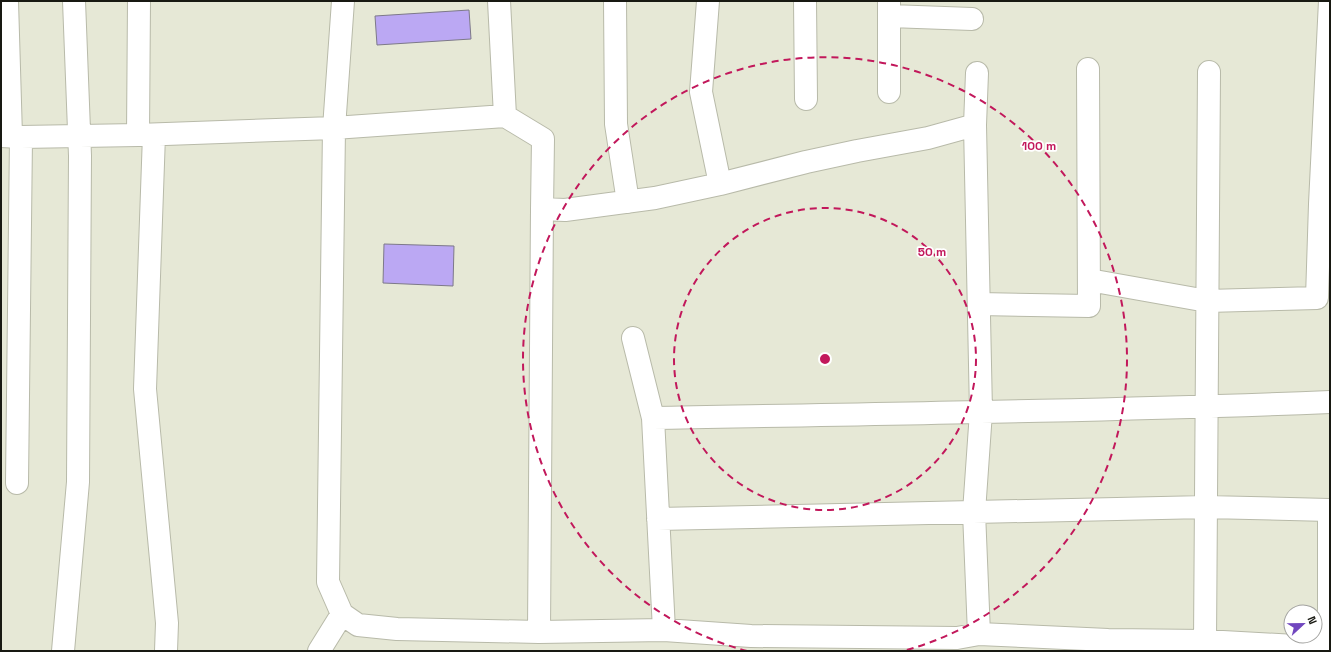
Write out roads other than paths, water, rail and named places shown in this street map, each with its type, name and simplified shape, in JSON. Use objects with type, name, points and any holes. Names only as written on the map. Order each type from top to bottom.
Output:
[{"type":"street","points":[[7,1],[17,483]]},
{"type":"street","points":[[64,651],[78,482],[79,136],[74,1]]},
{"type":"street","points":[[139,1],[146,135],[145,389],[167,623],[166,651]]},
{"type":"street","points":[[343,1],[334,128],[328,582],[342,614],[358,625],[397,629],[539,632],[664,630],[751,644],[957,638],[979,634],[1108,646],[1205,641],[1328,649],[1329,510],[1206,507],[658,519]]},
{"type":"street","points":[[499,1],[505,116]]},
{"type":"street","points":[[615,1],[616,124],[628,202]]},
{"type":"street","points":[[708,1],[702,92],[720,184]]},
{"type":"street","points":[[805,1],[806,99]]},
{"type":"street","points":[[1089,280],[1207,301],[1317,298],[1330,1]]},
{"type":"street","points":[[890,92],[890,8],[972,19]]},
{"type":"street","points":[[979,304],[1089,306],[1088,69]]},
{"type":"street","points":[[1205,641],[1209,72]]},
{"type":"street","points":[[977,73],[975,125],[981,412],[974,512],[979,634]]},
{"type":"street","points":[[11,136],[146,135],[334,128],[505,116],[543,139],[539,632]]},
{"type":"street","points":[[542,209],[565,210],[628,202],[720,184],[806,162],[857,151],[928,138],[975,125]]},
{"type":"street","points":[[633,338],[653,418],[664,630]]},
{"type":"street","points":[[653,418],[1206,407],[1330,402]]},
{"type":"street","points":[[320,651],[342,614]]}]
